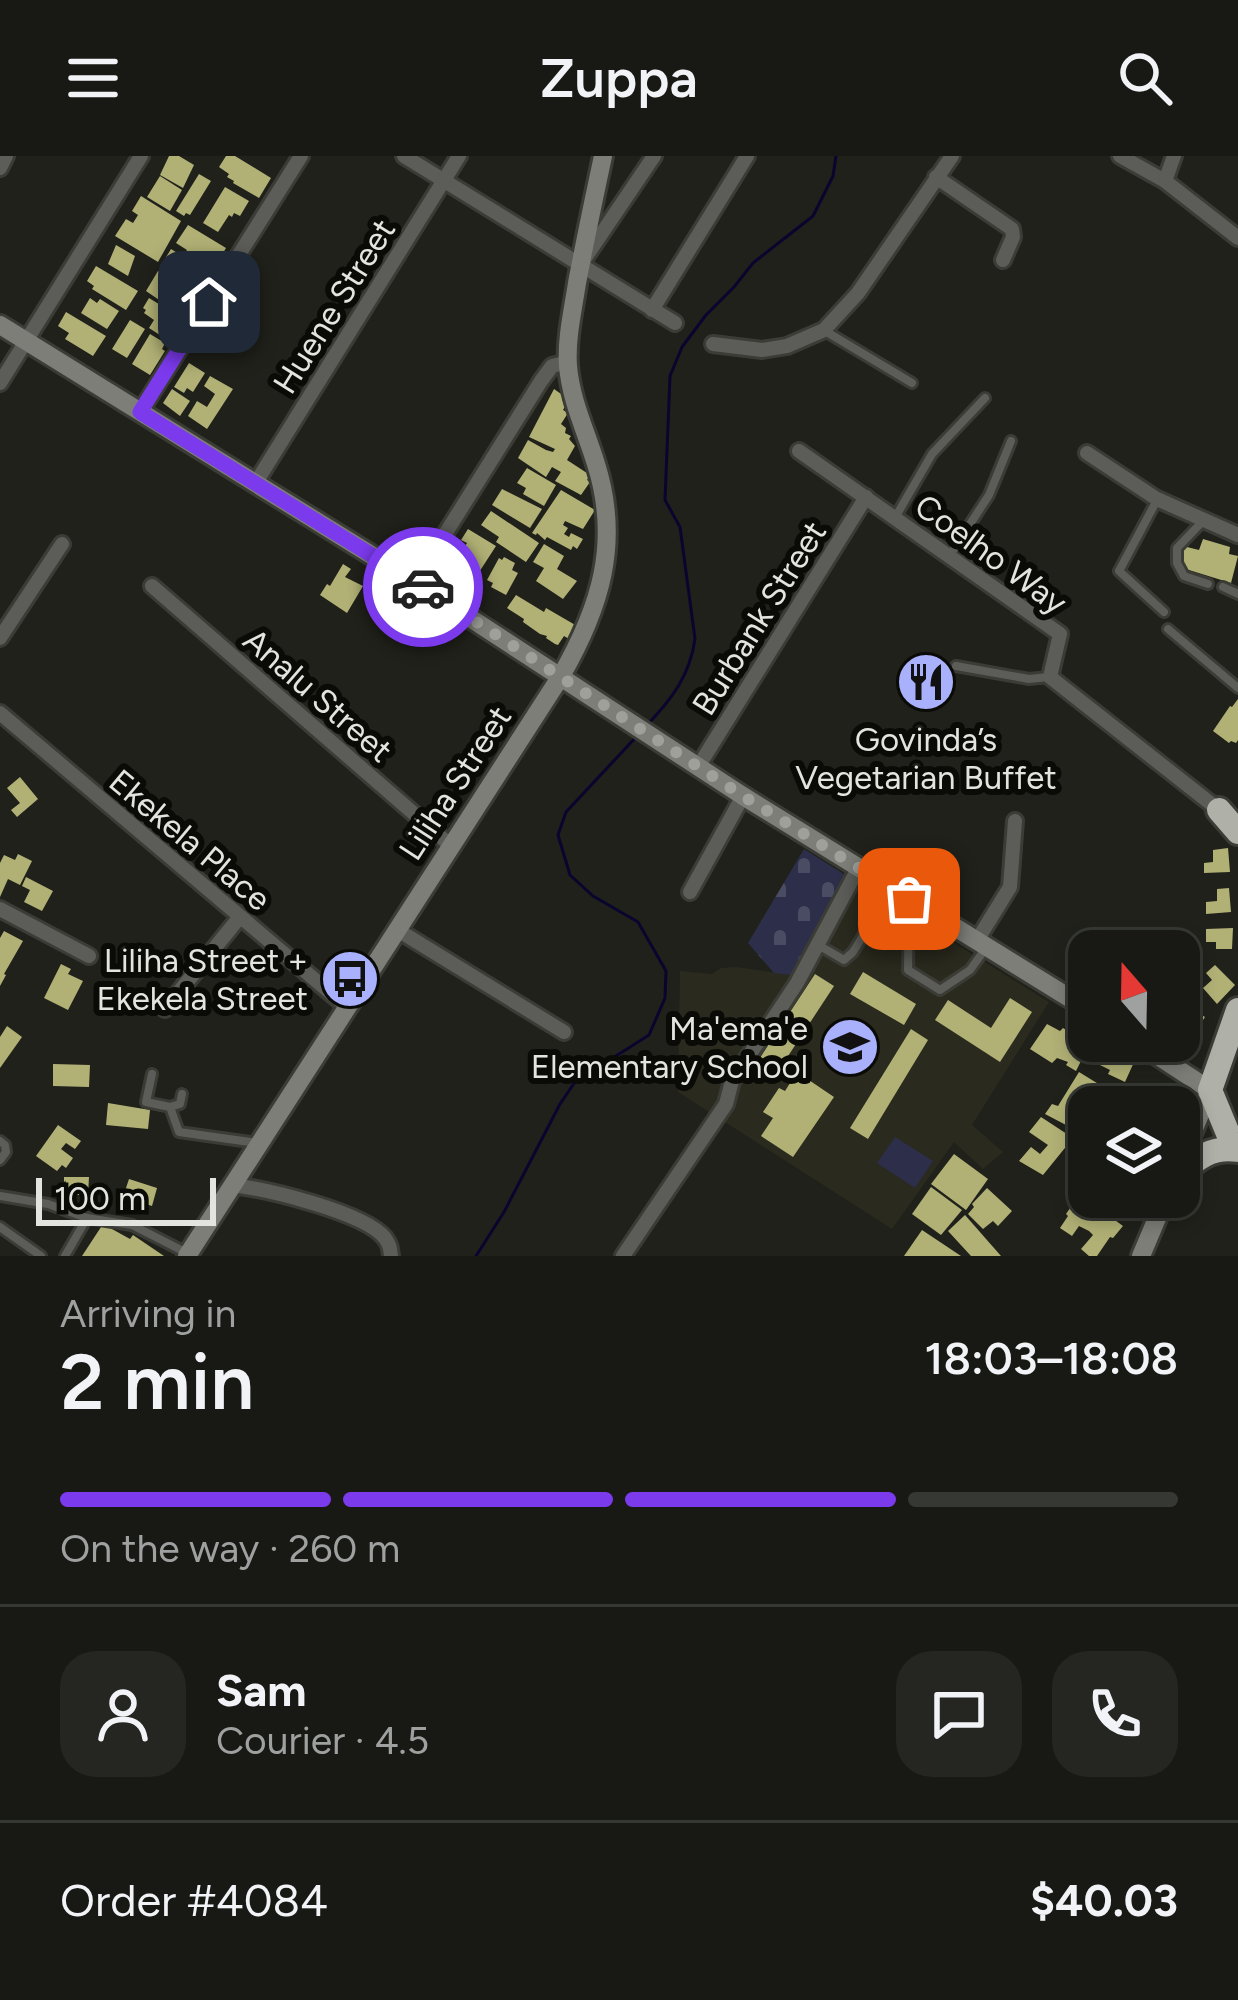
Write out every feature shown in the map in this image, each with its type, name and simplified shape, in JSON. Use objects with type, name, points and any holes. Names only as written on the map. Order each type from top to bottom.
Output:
[{"type":"highway","points":[[1229,810],[1238,832]]},
{"type":"highway","points":[[1238,1010],[1210,1090],[1238,1148]]},
{"type":"highway","points":[[1210,1090],[1238,1124]]},
{"type":"highway","points":[[1200,1156],[1238,1148]]},
{"type":"street","points":[[0,169],[6,156]]},
{"type":"street","points":[[0,383],[141,156]]},
{"type":"street","points":[[140,412],[301,156]]},
{"type":"street","points":[[404,156],[675,323]]},
{"type":"street","name":"Huene Street","points":[[255,484],[460,156]]},
{"type":"street","name":"Liliha Street","points":[[188,1255],[583,639],[599,596],[607,514],[568,362],[571,320],[602,156]]},
{"type":"street","points":[[580,266],[653,156]]},
{"type":"street","points":[[652,310],[747,156]]},
{"type":"street","points":[[713,344],[762,350],[788,346],[824,330],[858,293],[952,156]]},
{"type":"street","points":[[1120,156],[1165,182],[1238,238]]},
{"type":"street","points":[[1165,182],[1174,156]]},
{"type":"street","points":[[937,177],[1012,230],[1003,260]]},
{"type":"street","points":[[0,325],[415,582],[743,796],[1068,997]]},
{"type":"street","points":[[415,582],[545,374],[552,366],[568,362]]},
{"type":"street","name":"Coelho Way","points":[[799,451],[1060,634],[1050,677]]},
{"type":"street","points":[[1087,453],[1157,499],[1238,535]]},
{"type":"street","name":"Burbank Street","points":[[698,767],[866,497]]},
{"type":"street","points":[[0,638],[62,544]]},
{"type":"street","name":"Analu Street","points":[[152,586],[450,845]]},
{"type":"street","points":[[1050,677],[1229,810]]},
{"type":"street","name":"Ekekela Place","points":[[0,713],[346,1006]]},
{"type":"street","points":[[690,892],[743,796]]},
{"type":"street","points":[[981,945],[1010,887],[1016,821]]},
{"type":"street","points":[[623,1256],[726,1104],[732,1081],[818,945],[859,867]]},
{"type":"street","points":[[0,909],[89,956]]},
{"type":"street","points":[[165,1009],[239,918]]},
{"type":"street","points":[[396,929],[564,1032]]},
{"type":"street","points":[[1168,1062],[1210,1090],[1200,1114]]},
{"type":"street","points":[[232,1185],[337,1211],[376,1231],[389,1244],[391,1256]]},
{"type":"street","points":[[1141,1256],[1157,1218]]},
{"type":"lane","points":[[824,330],[912,382]]},
{"type":"lane","points":[[895,518],[932,454],[985,398]]},
{"type":"lane","points":[[950,556],[989,495],[1011,441]]},
{"type":"lane","points":[[1157,499],[1119,571],[1164,612]]},
{"type":"lane","points":[[1204,520],[1177,548],[1177,563],[1184,577],[1208,584]]},
{"type":"lane","points":[[1223,587],[1238,594]]},
{"type":"lane","points":[[1168,629],[1238,688]]},
{"type":"lane","points":[[956,666],[1029,679],[1050,677]]},
{"type":"lane","points":[[909,899],[908,970],[940,990],[970,970],[981,945]]},
{"type":"lane","points":[[818,945],[844,960],[874,918],[882,916],[908,934]]},
{"type":"lane","points":[[152,1074],[146,1102],[170,1107],[180,1104],[182,1094]]},
{"type":"lane","points":[[170,1107],[179,1132],[258,1143]]},
{"type":"lane","points":[[0,1142],[6,1153],[0,1160]]},
{"type":"lane","points":[[0,1196],[132,1225],[188,1255]]},
{"type":"lane","points":[[65,1256],[87,1218]]},
{"type":"lane","points":[[0,1227],[41,1256]]},
{"type":"shaded area","name":"Ma'ema'e Elementary School","points":[[847,876],[1049,1002],[972,1125],[1003,1152],[983,1169],[954,1142],[892,1229],[678,1092],[680,971],[712,974],[736,967],[791,975]]},
{"type":"green space","points":[[804,849],[847,876],[791,975],[774,973],[748,943]]},
{"type":"green space","points":[[895,1137],[933,1161],[915,1188],[877,1163]]},
{"type":"building","points":[[169,156],[194,165],[183,188],[160,175]]},
{"type":"building","points":[[226,156],[235,156],[271,178],[259,198],[233,183],[219,167]]},
{"type":"building","points":[[199,174],[211,181],[190,215],[184,216],[176,211]]},
{"type":"building","points":[[160,176],[182,190],[170,211],[147,197]]},
{"type":"building","points":[[225,187],[249,201],[240,216],[229,215],[218,232],[203,223]]},
{"type":"building","points":[[141,196],[181,221],[158,262],[115,236],[126,219],[133,223],[138,215],[132,211]]},
{"type":"building","points":[[188,225],[226,248],[215,267],[185,253],[176,243]]},
{"type":"building","points":[[116,245],[135,256],[128,276],[108,264]]},
{"type":"building","points":[[171,249],[209,273],[199,288],[162,264]]},
{"type":"building","points":[[96,266],[138,291],[126,310],[92,289],[87,281]]},
{"type":"building","points":[[158,271],[201,297],[187,319],[146,291]]},
{"type":"building","points":[[90,298],[119,311],[107,329],[81,313]]},
{"type":"building","points":[[149,298],[180,317],[166,339],[149,328],[154,320],[143,308]]},
{"type":"building","points":[[66,312],[106,336],[93,356],[65,339],[69,333],[58,326]]},
{"type":"building","points":[[130,320],[145,329],[127,358],[112,349]]},
{"type":"building","points":[[150,334],[165,343],[165,351],[150,375],[132,364]]},
{"type":"building","points":[[189,363],[205,373],[193,392],[187,388],[184,393],[174,387]]},
{"type":"building","points":[[210,376],[233,389],[207,429],[188,416],[197,401],[207,407],[215,394],[204,386]]},
{"type":"building","points":[[172,389],[190,401],[180,416],[163,403]]},
{"type":"building","points":[[554,389],[567,403],[563,410],[568,413],[561,424],[575,446],[567,460],[590,475],[581,495],[555,481],[561,472],[552,467],[546,477],[518,458],[528,440],[546,450],[555,449],[529,437]]},
{"type":"building","points":[[527,468],[556,485],[544,506],[523,494],[526,488],[517,483]]},
{"type":"building","points":[[502,489],[542,509],[530,528],[492,505]]},
{"type":"building","points":[[561,490],[595,510],[583,529],[565,521],[563,525],[568,528],[564,534],[583,539],[577,549],[532,533]]},
{"type":"building","points":[[491,511],[539,543],[526,562],[496,542],[499,537],[481,525]]},
{"type":"building","points":[[468,529],[496,546],[474,580],[468,577],[465,581],[449,572],[467,543],[461,540]]},
{"type":"building","points":[[1203,539],[1230,547],[1229,554],[1238,556],[1231,583],[1176,566],[1183,546],[1199,550]]},
{"type":"building","points":[[544,544],[564,556],[557,569],[577,581],[563,599],[536,581],[544,568],[533,562]]},
{"type":"building","points":[[504,557],[515,563],[512,570],[518,573],[506,595],[487,580]]},
{"type":"building","points":[[343,564],[351,569],[345,577],[363,586],[347,613],[320,595]]},
{"type":"building","points":[[516,595],[577,626],[569,639],[564,636],[555,644],[523,622],[507,608]]},
{"type":"building","points":[[1238,699],[1238,740],[1229,743],[1213,731]]},
{"type":"building","points":[[20,777],[38,799],[17,817],[11,810],[20,803],[7,788]]},
{"type":"building","points":[[1228,848],[1230,872],[1204,873],[1204,863],[1213,862],[1213,850]]},
{"type":"building","points":[[18,854],[32,861],[20,885],[8,879],[0,897],[0,863],[4,855],[15,860]]},
{"type":"building","points":[[26,877],[53,891],[42,911],[24,902],[30,890],[22,886]]},
{"type":"building","points":[[1229,888],[1231,912],[1206,914],[1206,902],[1217,901],[1217,889]]},
{"type":"building","points":[[1233,928],[1232,949],[1216,949],[1216,942],[1206,942],[1206,929]]},
{"type":"building","points":[[4,931],[23,941],[0,986],[0,938]]},
{"type":"building","points":[[61,964],[71,969],[68,974],[83,981],[68,1010],[44,998]]},
{"type":"building","points":[[1215,965],[1235,985],[1217,1004],[1203,988],[1212,980],[1206,973]]},
{"type":"building","points":[[863,972],[916,1004],[904,1025],[850,994]]},
{"type":"building","points":[[815,974],[834,986],[773,1079],[754,1067]]},
{"type":"building","points":[[1010,998],[1032,1012],[1000,1062],[935,1020],[948,1000],[991,1028]]},
{"type":"building","points":[[1047,1024],[1068,1031],[1068,1062],[1057,1058],[1052,1063],[1030,1049]]},
{"type":"building","points":[[7,1026],[22,1037],[0,1068],[0,1037]]},
{"type":"building","points":[[911,1029],[928,1040],[868,1139],[850,1128]]},
{"type":"building","points":[[1097,1062],[1134,1062],[1125,1082]]},
{"type":"building","points":[[53,1064],[90,1065],[89,1087],[53,1086]]},
{"type":"building","points":[[797,1072],[834,1097],[793,1157],[761,1136],[773,1118],[763,1112]]},
{"type":"building","points":[[1079,1072],[1102,1086],[1070,1086]]},
{"type":"building","points":[[1068,1090],[1066,1125],[1045,1114],[1052,1104],[1058,1106]]},
{"type":"building","points":[[108,1103],[150,1110],[148,1129],[106,1125]]},
{"type":"building","points":[[1041,1117],[1068,1135],[1068,1144],[1043,1175],[1019,1161],[1031,1147],[1040,1154],[1048,1145],[1029,1132]]},
{"type":"building","points":[[58,1125],[81,1141],[75,1149],[66,1143],[61,1149],[73,1158],[57,1171],[36,1156]]},
{"type":"building","points":[[954,1154],[988,1179],[966,1210],[931,1184]]},
{"type":"building","points":[[64,1177],[89,1177],[88,1195],[64,1195]]},
{"type":"building","points":[[129,1179],[157,1188],[152,1206],[123,1197]]},
{"type":"building","points":[[931,1187],[962,1210],[941,1235],[912,1214]]},
{"type":"building","points":[[987,1188],[1012,1211],[998,1226],[993,1221],[983,1229],[968,1214]]},
{"type":"building","points":[[965,1215],[1001,1256],[971,1256],[948,1231]]},
{"type":"building","points":[[1068,1216],[1112,1218],[1123,1226],[1097,1256],[1081,1249],[1093,1235],[1089,1231],[1079,1226],[1072,1236],[1060,1228]]},
{"type":"building","points":[[103,1224],[130,1239],[133,1235],[164,1256],[82,1256]]},
{"type":"building","points":[[922,1230],[961,1256],[904,1256]]},
{"type":"waterway","points":[[647,725],[678,686],[695,639],[680,527],[665,500],[670,376],[682,347],[706,315],[753,263],[813,216],[833,176],[836,156]]},
{"type":"waterway","points":[[476,1256],[575,1082],[649,1035],[665,998],[666,971],[638,922],[593,896],[570,875],[558,835],[566,812],[637,736]]},
{"type":"way so far","points":[[423,587],[909,899]]},
{"type":"place","name":"Govinda’s Vegetarian Buffet","points":[[926,682]]},
{"type":"place","name":"Liliha Street + Ekekela Street","points":[[350,979]]},
{"type":"place","name":"Ma'ema'e Elementary School","points":[[850,1047]]},
{"type":"route","points":[[209,302],[140,412],[423,587]]}]
